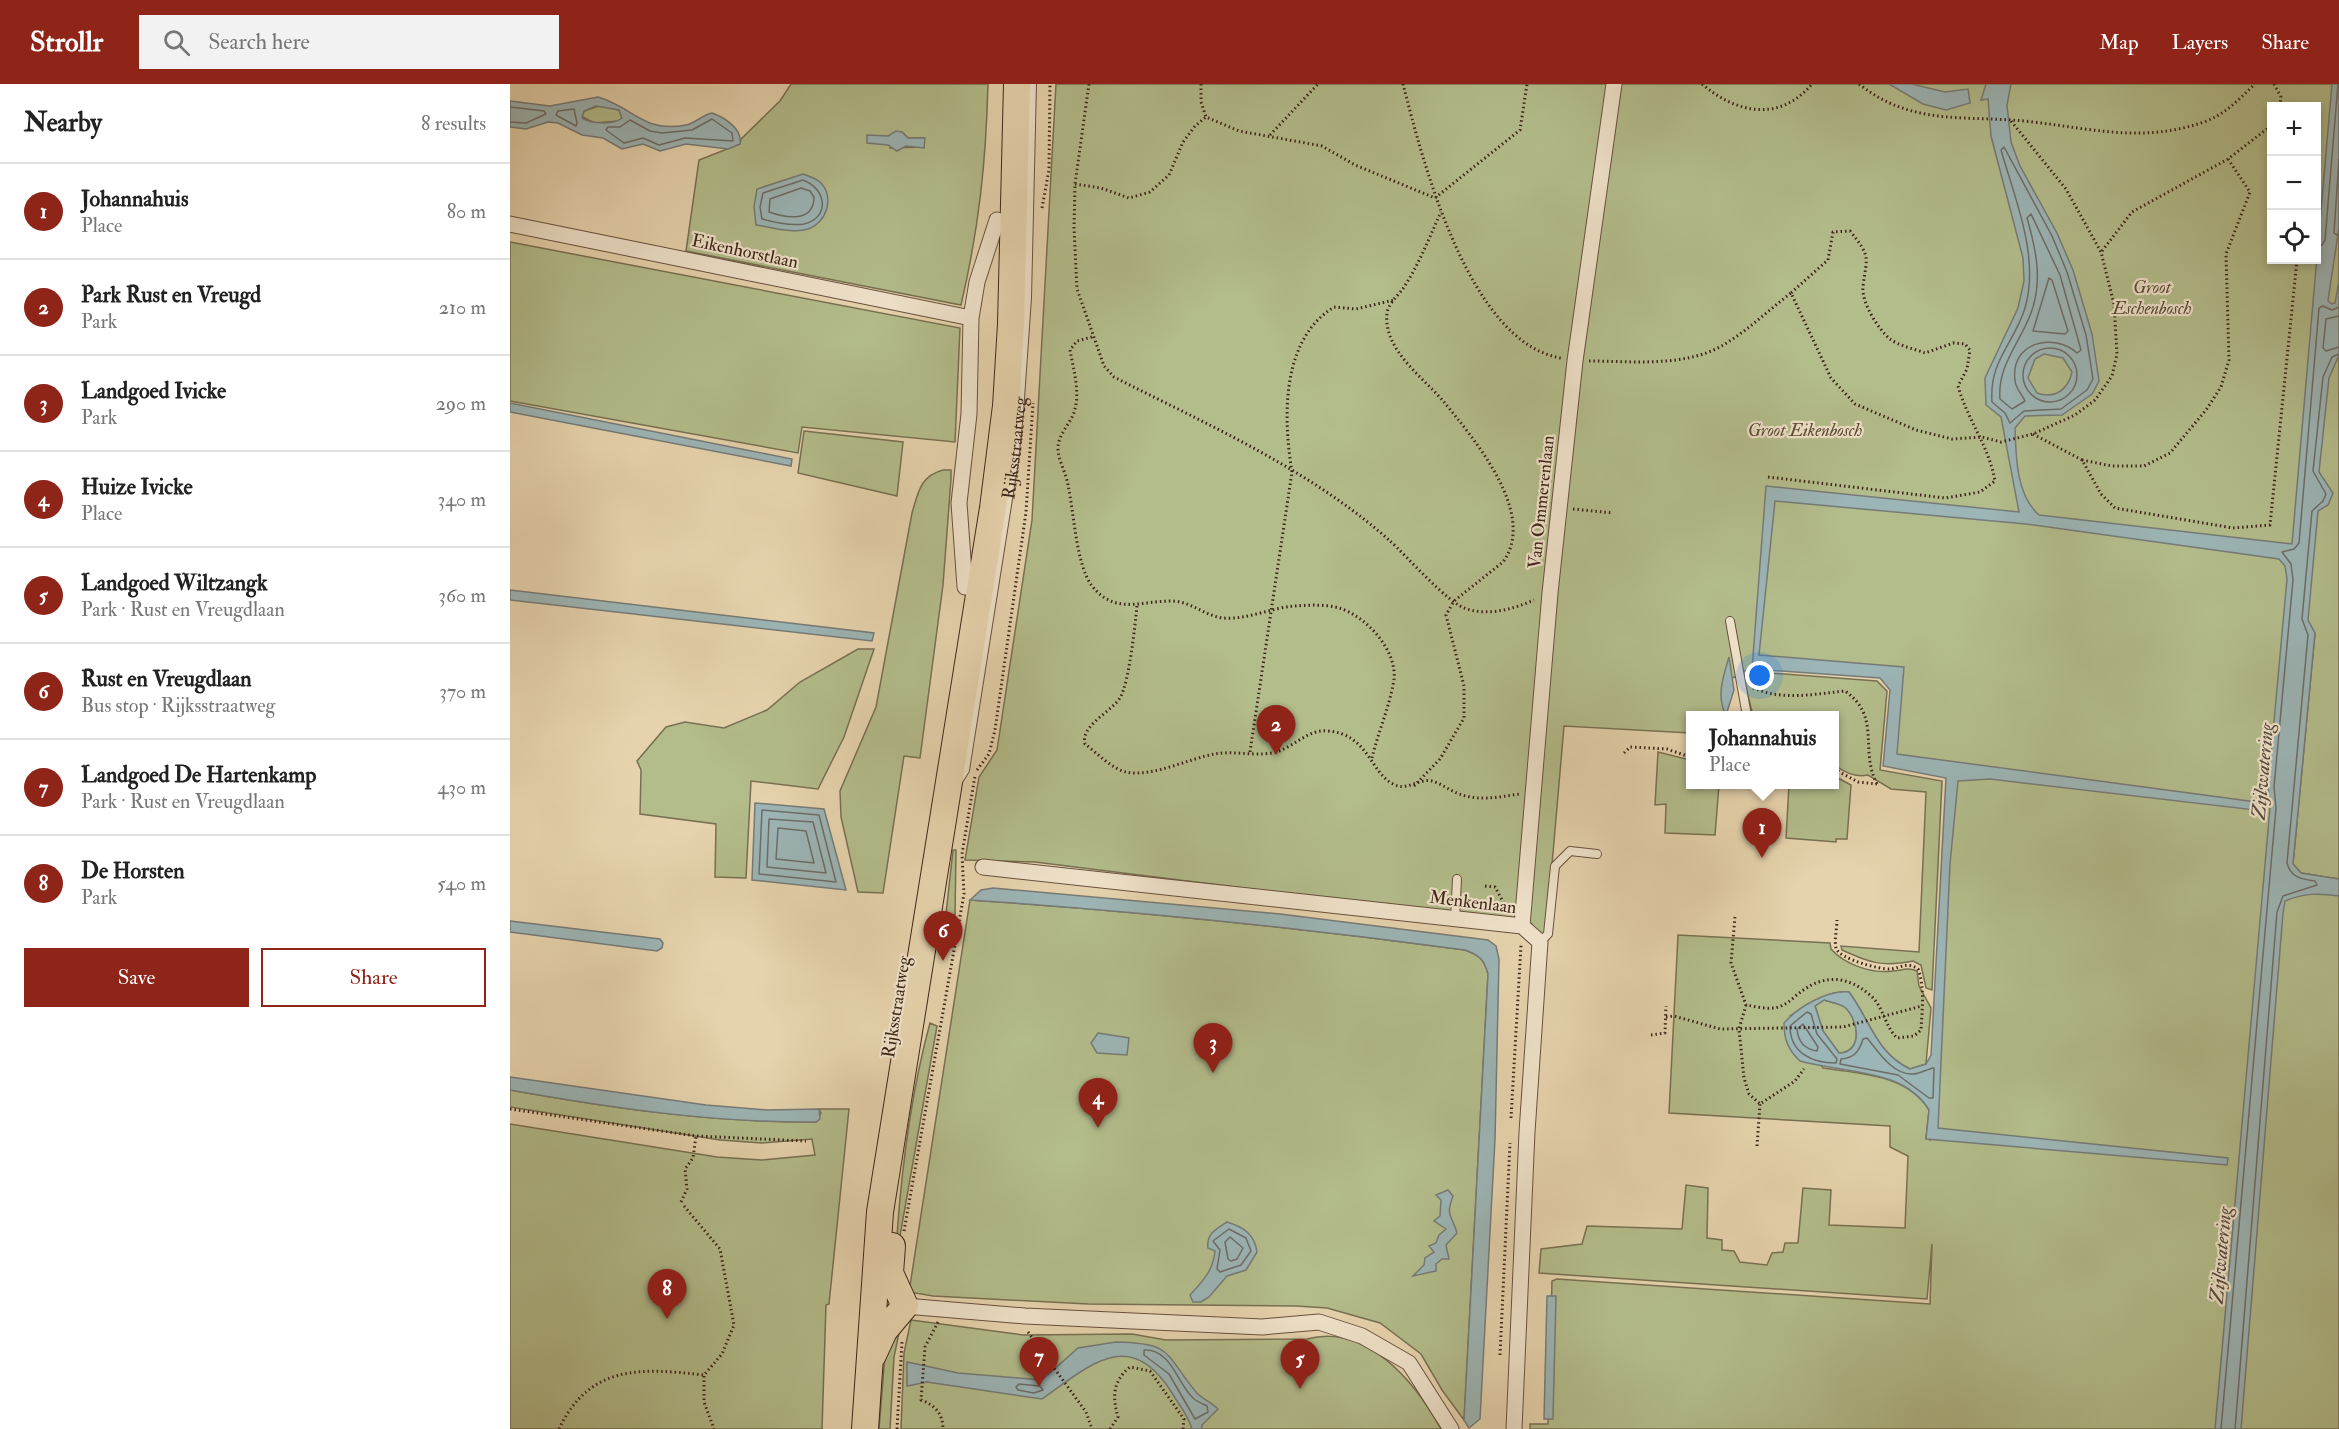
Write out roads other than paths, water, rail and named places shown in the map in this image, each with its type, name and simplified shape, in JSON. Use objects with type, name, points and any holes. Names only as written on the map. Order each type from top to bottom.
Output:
[{"type":"main road","name":"Rijksstraatweg","points":[[850,1429],[864,1207],[965,586],[990,404],[996,327],[1000,84]]},
{"type":"main road","name":"Rijksstraatweg","points":[[865,1429],[879,1222],[993,508],[1006,406],[1011,324],[1017,84]]},
{"type":"main road","points":[[868,1366],[892,1308],[896,1203],[892,1134]]},
{"type":"street","name":"Van Ommerenlaan","points":[[1522,926],[1550,593],[1575,361],[1614,84]]},
{"type":"street","name":"Rijksstraatweg","points":[[965,586],[959,503],[969,414],[971,318],[976,282],[997,220]]},
{"type":"street","name":"Eikenhorstlaan","points":[[510,224],[971,318]]},
{"type":"street","name":"Menkenlaan","points":[[983,867],[1522,926],[1540,942]]},
{"type":"street","points":[[1514,1429],[1527,1132],[1540,942]]},
{"type":"street","points":[[892,1308],[1262,1327],[1318,1322],[1362,1336],[1409,1363],[1452,1429]]},
{"type":"lane","name":"Rijksstraatweg","points":[[945,803],[965,770],[1014,461],[1026,308],[1032,84]]},
{"type":"lane","points":[[1730,621],[1746,711]]},
{"type":"lane","points":[[1540,942],[1548,934],[1555,866],[1570,851],[1597,854]]},
{"type":"lane","points":[[1455,919],[1457,879]]},
{"type":"water","points":[[1889,84],[1912,84],[1945,92],[1968,89],[1970,103],[1946,110],[1923,104]]},
{"type":"water","points":[[1986,84],[2011,84],[2007,105],[2011,142],[2020,166],[2057,233],[2073,270],[2092,334],[2099,381],[2092,394],[2062,415],[2025,416],[2015,428],[2019,475],[2031,507],[2039,515],[2292,544],[2316,264],[2321,264],[2321,210],[2332,84],[2339,84],[2339,227],[2328,301],[2335,303],[2339,282],[2339,355],[2329,378],[2319,472],[2333,493],[2328,505],[2318,511],[2308,620],[2315,633],[2293,864],[2301,873],[2339,879],[2339,896],[2312,894],[2285,901],[2241,1429],[2215,1429],[2270,808],[2268,787],[2287,579],[2285,566],[2279,559],[2026,524],[1775,501],[1759,655],[1904,667],[1897,754],[2256,802],[2255,810],[1990,779],[1958,781],[1950,864],[1938,1128],[2228,1158],[2227,1165],[1926,1139],[1929,1110],[1918,1096],[1888,1079],[1800,1061],[1792,1053],[1785,1034],[1784,1023],[1797,1011],[1822,997],[1849,992],[1881,1045],[1898,1062],[1910,1069],[1926,1064],[1931,1055],[1946,778],[1883,766],[1890,690],[1880,678],[1752,669],[1766,486],[2019,512],[2001,417],[1986,405],[1985,378],[2018,308],[2024,281],[2023,258],[1991,136],[1988,99],[1981,100]],"holes":[[[2044,354],[2063,358],[2072,372],[2067,384],[2055,394],[2037,393],[2028,378],[2035,359]],[[1824,1000],[1843,1006],[1853,1018],[1856,1034],[1852,1047],[1839,1053],[1823,1031],[1815,1006]]]},
{"type":"water","points":[[598,97],[649,123],[671,127],[690,124],[712,113],[722,117],[736,129],[739,133],[740,144],[728,149],[686,144],[660,151],[643,144],[622,149],[603,138],[582,135],[558,123],[548,122],[526,129],[510,127],[510,101],[550,106]],"holes":[[[596,106],[619,110],[622,118],[613,122],[597,122],[582,118],[584,111]]]},
{"type":"water","points":[[896,131],[902,132],[908,138],[925,138],[924,148],[906,146],[897,151],[888,145],[867,143],[867,135],[888,136]]},
{"type":"water","points":[[803,174],[814,178],[825,188],[827,208],[820,221],[808,229],[796,231],[756,225],[754,207],[757,189]]},
{"type":"water","points":[[510,403],[792,459],[791,466],[510,412]]},
{"type":"water","points":[[510,590],[874,633],[872,641],[510,600]]},
{"type":"water","points":[[1729,657],[1734,690],[1727,711],[1724,711],[1721,701],[1723,679]]},
{"type":"water","points":[[755,803],[824,809],[846,890],[752,880]]},
{"type":"water","points":[[993,888],[1280,914],[1488,940],[1496,946],[1499,959],[1495,1139],[1480,1419],[1469,1428],[1464,1420],[1488,974],[1480,958],[1465,950],[1342,934],[1156,915],[970,900],[981,890]]},
{"type":"water","points":[[510,921],[660,939],[663,943],[662,948],[657,951],[510,932]]},
{"type":"water","points":[[1098,1033],[1129,1038],[1127,1055],[1097,1053],[1091,1043]]},
{"type":"water","points":[[510,1077],[706,1105],[767,1110],[819,1109],[820,1119],[816,1122],[739,1120],[586,1103],[510,1090]]},
{"type":"water","points":[[1448,1190],[1453,1196],[1449,1212],[1457,1233],[1446,1245],[1449,1259],[1442,1259],[1436,1264],[1436,1271],[1413,1276],[1424,1265],[1425,1258],[1434,1252],[1429,1246],[1436,1243],[1439,1235],[1446,1229],[1434,1221],[1440,1216],[1441,1200],[1436,1195]]},
{"type":"water","points":[[1227,1222],[1248,1232],[1257,1252],[1246,1270],[1227,1276],[1209,1297],[1201,1302],[1193,1302],[1190,1295],[1207,1275],[1214,1258],[1215,1251],[1208,1248],[1209,1239],[1213,1232]]},
{"type":"water","points":[[1547,1296],[1556,1296],[1553,1419],[1544,1419]]},
{"type":"water","points":[[1116,1342],[1158,1348],[1172,1359],[1196,1392],[1218,1409],[1202,1425],[1202,1429],[1192,1429],[1183,1410],[1156,1372],[1141,1361],[1125,1356],[1109,1358],[1093,1365],[1042,1399],[927,1382],[907,1386],[907,1362],[958,1373],[1042,1380],[1078,1348]]},
{"type":"place","name":"Park Rust en Vreugd","points":[[1276,755]]},
{"type":"place","name":"Johannahuis","points":[[1762,858]]},
{"type":"place","name":"Rust en Vreugdlaan","points":[[943,961]]},
{"type":"place","name":"Landgoed Ivicke","points":[[1213,1073]]},
{"type":"place","name":"Huize Ivicke","points":[[1098,1128]]},
{"type":"place","name":"De Horsten","points":[[667,1319]]},
{"type":"place","name":"Landgoed De Hartenkamp","points":[[1039,1387]]},
{"type":"place","name":"Landgoed Wiltzangk","points":[[1300,1389]]},
{"type":"park label","name":"Groot Eschenbosch","points":[[2152,297]]},
{"type":"park label","name":"Groot Eikenbosch","points":[[1805,430]]},
{"type":"water label","name":"Zijlwatering","points":[[2262,771]]},
{"type":"water label","name":"Zijlwatering","points":[[2220,1255]]}]
